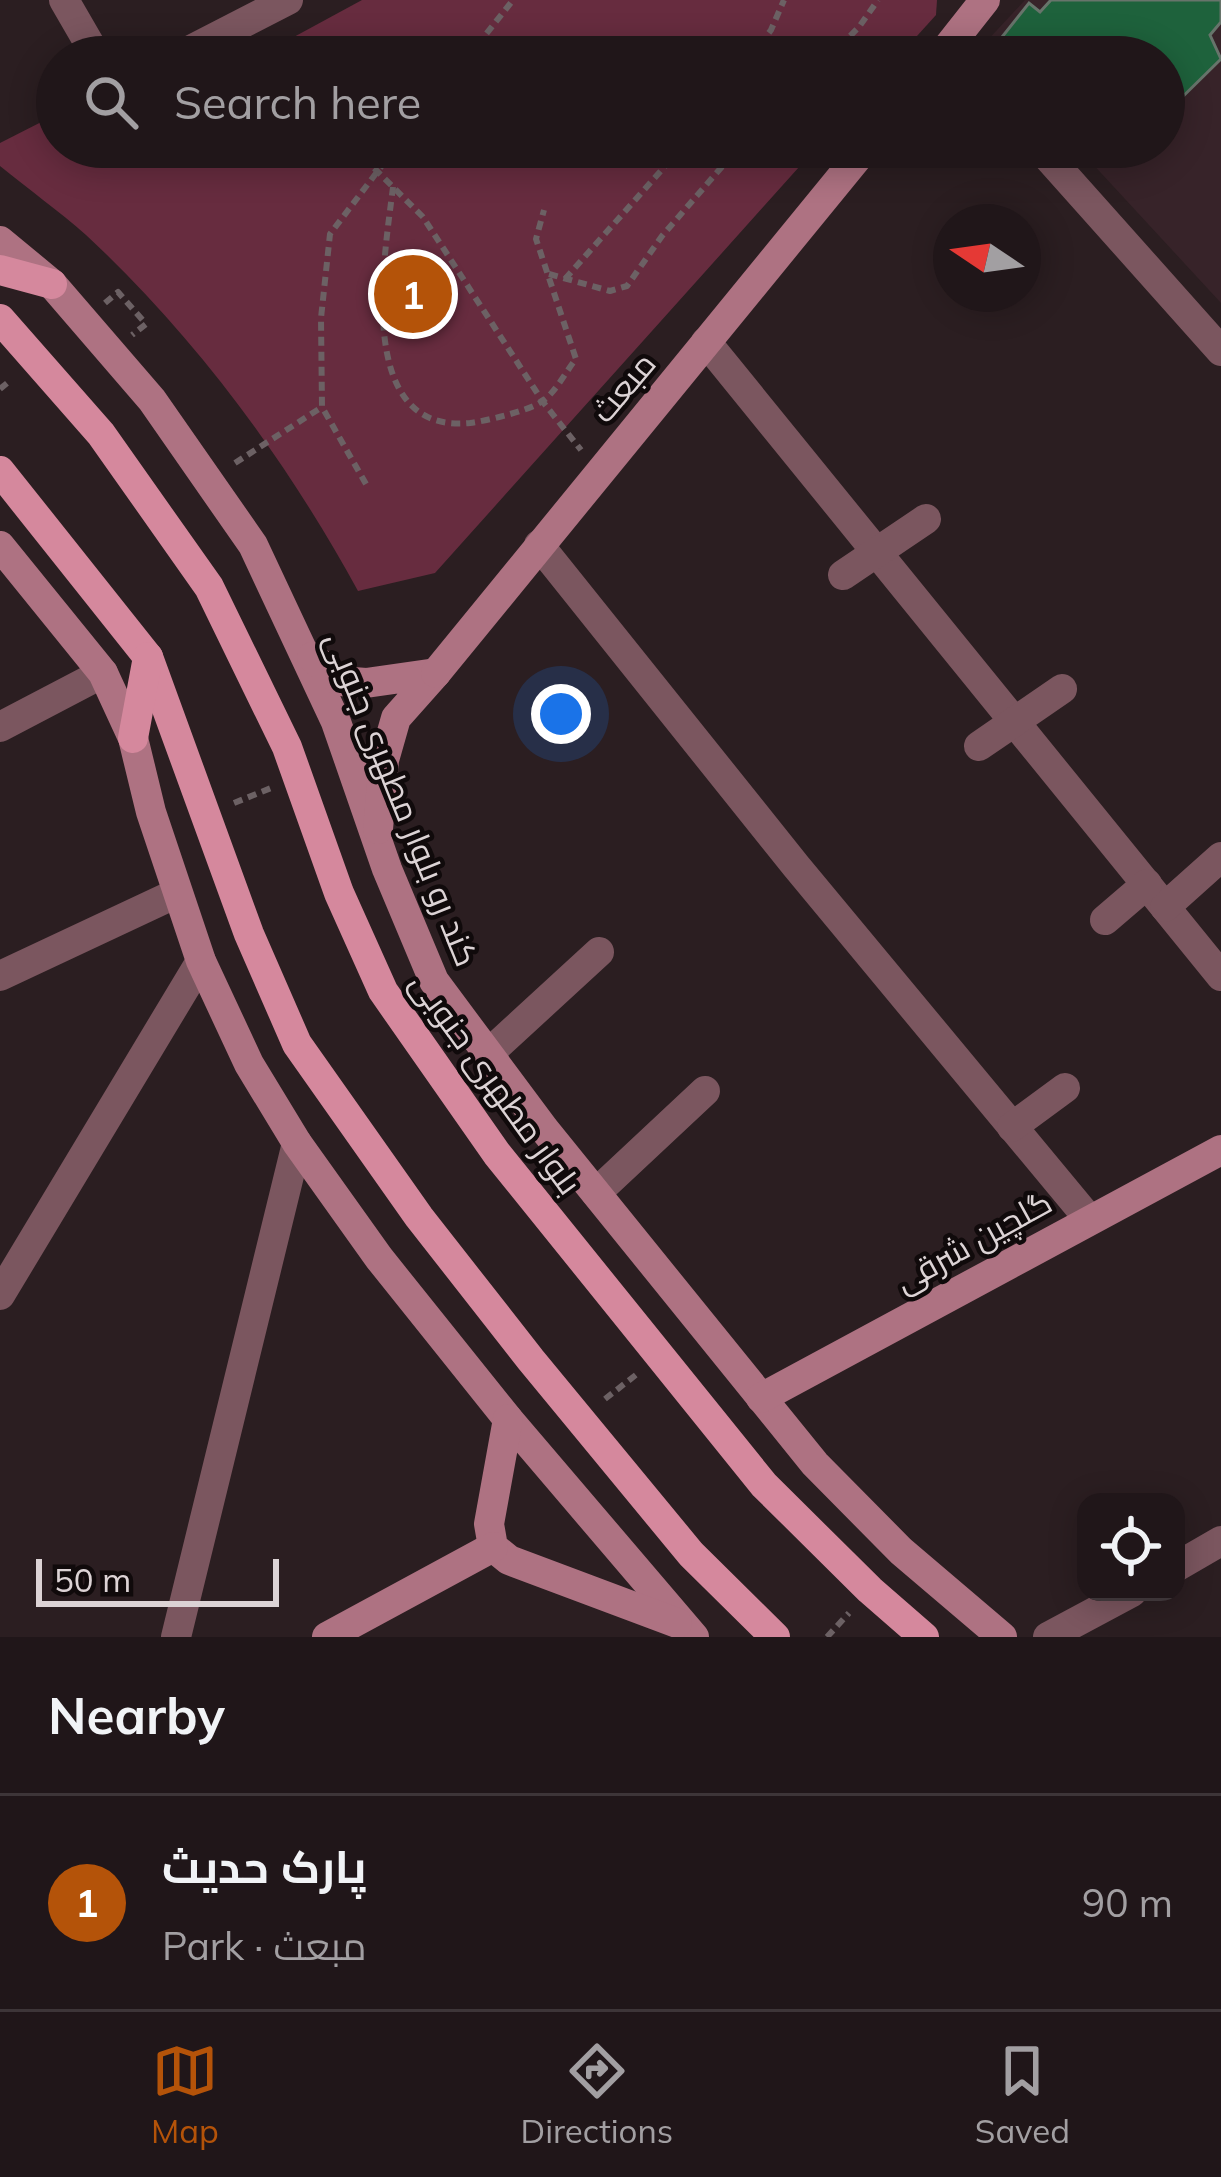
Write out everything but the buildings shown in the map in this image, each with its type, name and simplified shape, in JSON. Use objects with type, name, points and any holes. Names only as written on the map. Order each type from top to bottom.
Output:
[{"type":"main road","points":[[961,36],[985,0]]},
{"type":"main road","name":"مبعث","points":[[377,841],[384,760],[396,718],[849,168]]},
{"type":"main road","name":"کند رو بلوار مطهری جنوبی","points":[[0,241],[52,284],[152,400],[254,545],[336,722],[377,841],[434,981],[596,1193],[815,1464],[875,1525],[1002,1637]]},
{"type":"main road","points":[[0,270],[52,284]]},
{"type":"main road","name":"بلوار مطهری جنوبی","points":[[0,319],[101,434],[208,587],[298,778],[340,893],[383,991],[497,1154],[764,1485],[924,1637]]},
{"type":"main road","points":[[0,471],[148,657],[249,934],[298,1044],[419,1217],[580,1419],[691,1554],[775,1637]]},
{"type":"main road","points":[[0,546],[103,673],[134,738],[151,812],[201,961],[249,1064],[297,1142],[379,1258],[688,1631]]},
{"type":"main road","points":[[302,648],[340,681],[366,683],[436,673]]},
{"type":"main road","points":[[134,738],[148,657]]},
{"type":"main road","name":"گلچین شرقی","points":[[760,1398],[1221,1150]]},
{"type":"main road","points":[[508,1419],[489,1524],[493,1547],[524,1566],[688,1631]]},
{"type":"main road","points":[[327,1637],[493,1547]]},
{"type":"street","points":[[64,0],[85,36]]},
{"type":"street","points":[[218,36],[288,0]]},
{"type":"street","points":[[1058,168],[1221,352]]},
{"type":"street","points":[[706,342],[1221,976]]},
{"type":"street","points":[[843,575],[926,519]]},
{"type":"street","points":[[538,545],[1089,1219]]},
{"type":"street","points":[[0,727],[103,673]]},
{"type":"street","points":[[980,746],[1062,689]]},
{"type":"street","points":[[1105,920],[1221,857]]},
{"type":"street","points":[[0,976],[178,893]]},
{"type":"street","points":[[488,1054],[599,952]]},
{"type":"street","points":[[0,1295],[201,961]]},
{"type":"street","points":[[1012,1127],[1065,1088]]},
{"type":"street","points":[[596,1193],[705,1091]]},
{"type":"street","points":[[176,1637],[297,1142]]},
{"type":"street","points":[[1185,1562],[1221,1540]]},
{"type":"street","points":[[1048,1637],[1115,1601]]},
{"type":"path","points":[[767,36],[784,0]]},
{"type":"path","points":[[850,36],[878,0]]},
{"type":"path","points":[[484,36],[511,2]]},
{"type":"path","points":[[374,168],[423,218],[543,402],[599,472]]},
{"type":"path","points":[[366,484],[322,406],[321,319],[329,234],[379,168]]},
{"type":"path","points":[[565,279],[663,168]]},
{"type":"path","points":[[549,274],[610,291],[627,286],[662,236],[721,168]]},
{"type":"path","points":[[393,187],[380,293],[390,369],[405,397],[450,425],[478,422],[543,402],[576,359],[536,239],[544,210]]},
{"type":"path","points":[[118,292],[146,324]]},
{"type":"path","points":[[206,482],[322,406]]},
{"type":"path","points":[[206,814],[298,778]]},
{"type":"path","points":[[580,1419],[659,1355]]},
{"type":"shaded area","points":[[362,0],[937,0],[936,15],[917,36],[296,36]]},
{"type":"shaded area","points":[[1025,0],[1221,0],[1221,303],[1096,168],[1185,168],[1185,36],[991,36]]},
{"type":"shaded area","points":[[36,125],[36,168],[798,168],[435,573],[358,591],[301,495],[201,358],[86,235],[0,166],[0,143]]},
{"type":"place","name":"پارک حدیث","points":[[413,294]]}]
